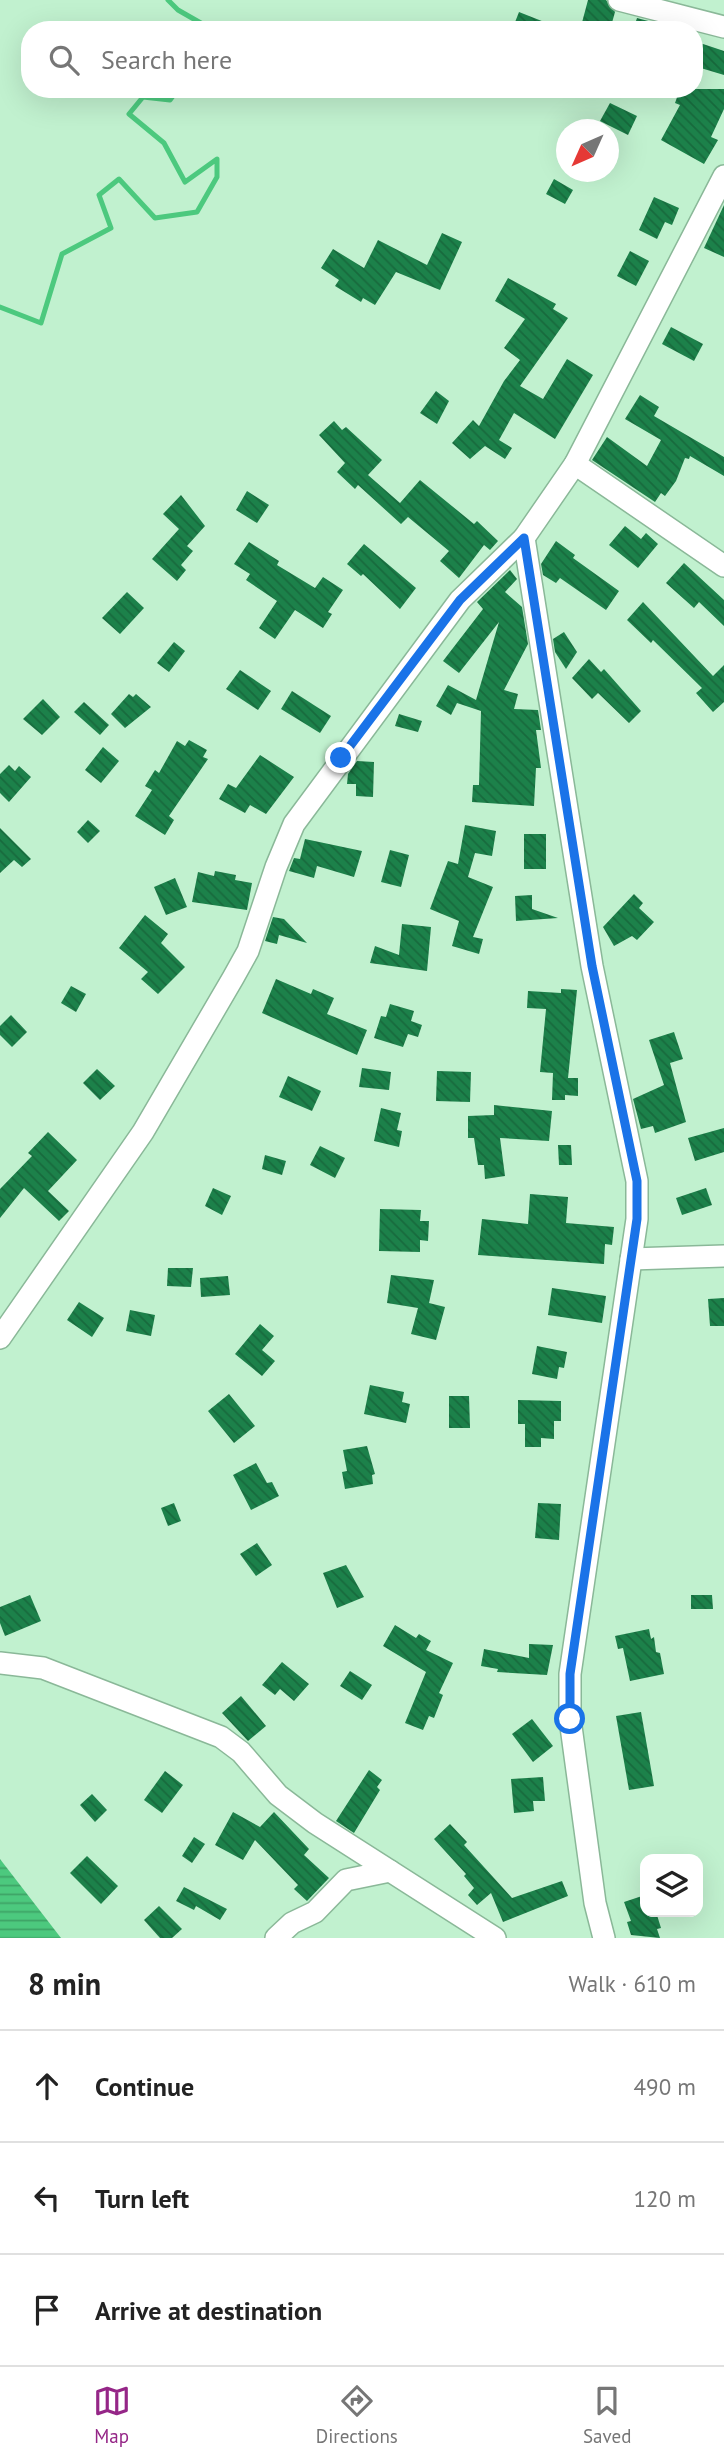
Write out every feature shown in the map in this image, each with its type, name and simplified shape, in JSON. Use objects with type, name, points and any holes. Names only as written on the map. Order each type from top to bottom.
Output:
[{"type":"street","points":[[619,0],[701,21]]},
{"type":"street","points":[[703,22],[724,27]]},
{"type":"street","points":[[0,1338],[142,1132],[233,978],[247,951],[276,867],[295,824],[460,600],[524,538],[575,464],[724,176]]},
{"type":"street","points":[[575,464],[724,566]]},
{"type":"street","points":[[524,538],[592,966],[637,1181],[637,1219],[570,1674],[570,1719],[595,1903],[604,1938]]},
{"type":"street","points":[[631,1259],[724,1256]]},
{"type":"street","points":[[0,1663],[43,1668],[221,1737],[241,1752],[278,1795],[315,1823],[495,1938]]},
{"type":"street","points":[[276,1938],[292,1923],[315,1912],[346,1880],[390,1871]]},
{"type":"shaded area","points":[[0,1859],[61,1938],[0,1938]]},
{"type":"building","points":[[588,0],[606,0],[615,12],[612,21],[582,21]]},
{"type":"building","points":[[519,12],[542,21],[516,21]]},
{"type":"building","points":[[703,44],[724,51],[724,75],[703,69]]},
{"type":"building","points":[[703,89],[724,89],[724,109],[711,137],[718,140],[704,164],[661,140],[680,105],[675,103],[677,98],[703,98]]},
{"type":"building","points":[[610,103],[637,116],[628,135],[619,130],[619,119],[601,119]]},
{"type":"building","points":[[554,179],[573,190],[565,204],[546,194]]},
{"type":"building","points":[[654,197],[679,208],[672,225],[665,222],[657,239],[639,230]]},
{"type":"building","points":[[724,205],[724,257],[704,248]]},
{"type":"building","points":[[442,233],[462,242],[440,290],[396,272],[375,305],[363,298],[361,302],[335,286],[339,280],[321,268],[333,249],[364,268],[378,240],[427,265]]},
{"type":"building","points":[[630,251],[649,261],[636,286],[617,276]]},
{"type":"building","points":[[508,278],[556,304],[553,309],[568,318],[520,386],[543,399],[567,359],[593,375],[555,439],[514,413],[499,440],[512,448],[505,459],[485,446],[470,459],[452,443],[473,420],[479,426],[504,381],[520,360],[504,348],[525,319],[495,301]]},
{"type":"building","points":[[671,327],[703,344],[694,361],[662,344]]},
{"type":"building","points":[[436,391],[449,401],[437,424],[420,413]]},
{"type":"building","points":[[640,395],[659,407],[654,416],[724,457],[724,476],[690,456],[689,459],[685,458],[676,481],[665,496],[661,493],[655,502],[592,460],[607,437],[647,466],[661,440],[625,419]]},
{"type":"building","points":[[334,421],[342,430],[346,427],[382,460],[368,475],[400,503],[420,480],[474,524],[477,521],[498,541],[490,550],[484,545],[459,578],[440,561],[449,551],[408,517],[401,524],[358,485],[355,489],[337,472],[345,463],[319,435]]},
{"type":"building","points":[[247,491],[269,505],[257,523],[236,510]]},
{"type":"building","points":[[181,495],[205,526],[187,546],[193,551],[181,565],[186,570],[177,581],[152,559],[179,529],[163,514]]},
{"type":"building","points":[[625,526],[641,539],[646,533],[658,544],[638,568],[609,545]]},
{"type":"building","points":[[556,541],[575,555],[573,558],[619,591],[606,610],[560,578],[556,583],[543,575],[541,564]]},
{"type":"building","points":[[249,542],[279,561],[277,565],[315,588],[323,577],[343,590],[328,612],[332,614],[323,628],[295,610],[275,639],[259,628],[277,601],[246,580],[250,574],[234,564]]},
{"type":"building","points":[[364,544],[416,588],[400,609],[363,574],[361,576],[347,564]]},
{"type":"building","points":[[684,563],[724,600],[724,626],[699,602],[694,608],[666,583]]},
{"type":"building","points":[[510,570],[517,579],[505,592],[522,607],[528,644],[504,690],[518,694],[514,709],[538,710],[541,730],[536,730],[541,768],[536,768],[534,806],[472,802],[473,785],[479,785],[481,711],[457,703],[451,715],[436,706],[448,685],[476,700],[499,622],[459,673],[443,661],[483,609],[477,602]]},
{"type":"building","points":[[127,592],[144,608],[120,634],[102,618]]},
{"type":"building","points":[[643,602],[713,676],[724,665],[724,702],[713,712],[696,693],[702,688],[653,640],[651,643],[627,620]]},
{"type":"building","points":[[564,632],[577,652],[566,669],[555,652],[553,639]]},
{"type":"building","points":[[174,642],[185,651],[169,672],[157,663]]},
{"type":"building","points":[[589,659],[601,672],[604,669],[641,711],[629,723],[598,693],[592,699],[572,678]]},
{"type":"building","points":[[240,670],[271,691],[258,710],[226,689]]},
{"type":"building","points":[[292,691],[331,716],[320,733],[281,709]]},
{"type":"building","points":[[129,694],[133,697],[136,694],[151,707],[125,728],[111,714]]},
{"type":"building","points":[[43,699],[60,717],[42,735],[23,719]]},
{"type":"building","points":[[84,702],[109,725],[100,735],[74,712]]},
{"type":"building","points":[[399,714],[422,721],[418,732],[395,726]]},
{"type":"building","points":[[189,740],[207,750],[203,757],[208,759],[169,816],[174,820],[165,835],[135,816],[152,790],[145,786],[155,770],[159,773],[177,741],[185,746]]},
{"type":"building","points":[[103,747],[119,761],[101,783],[85,770]]},
{"type":"building","points":[[260,755],[294,777],[266,814],[250,805],[245,813],[219,799],[228,784],[236,788]]},
{"type":"building","points":[[357,761],[374,762],[373,797],[356,796],[356,784],[347,784],[348,774]]},
{"type":"building","points":[[9,765],[15,771],[19,766],[31,777],[9,802],[0,793],[0,774]]},
{"type":"building","points":[[88,820],[100,831],[88,843],[77,832]]},
{"type":"building","points":[[465,825],[496,831],[492,856],[475,853],[468,877],[493,887],[473,937],[483,939],[479,954],[452,946],[459,921],[430,909],[448,861],[458,864]]},
{"type":"building","points":[[0,828],[31,859],[22,867],[14,860],[0,873]]},
{"type":"building","points":[[524,834],[546,834],[546,869],[524,869]]},
{"type":"building","points":[[305,839],[362,851],[354,877],[317,866],[314,878],[289,871],[294,858],[300,859]]},
{"type":"building","points":[[390,850],[409,855],[401,887],[381,882]]},
{"type":"building","points":[[215,871],[236,875],[235,880],[252,883],[247,910],[192,902],[198,872],[214,876]]},
{"type":"building","points":[[175,878],[187,907],[166,915],[154,887]]},
{"type":"building","points":[[634,894],[643,903],[639,908],[654,922],[637,940],[632,936],[614,946],[603,927]]},
{"type":"building","points":[[532,895],[532,909],[558,918],[516,921],[515,896]]},
{"type":"building","points":[[145,915],[168,934],[161,943],[185,967],[158,994],[141,979],[148,972],[119,948]]},
{"type":"building","points":[[273,917],[284,919],[307,943],[279,935],[277,944],[265,941]]},
{"type":"building","points":[[402,924],[431,927],[427,971],[370,963],[375,946],[399,955]]},
{"type":"building","points":[[276,979],[311,994],[313,989],[334,998],[327,1014],[367,1030],[357,1055],[262,1013]]},
{"type":"building","points":[[71,986],[86,994],[76,1012],[61,1003]]},
{"type":"building","points":[[561,989],[577,990],[568,1078],[578,1078],[578,1096],[565,1095],[565,1100],[552,1100],[553,1073],[540,1072],[546,1009],[527,1008],[528,991],[561,993]]},
{"type":"building","points":[[390,1004],[414,1011],[411,1021],[422,1025],[418,1037],[408,1034],[403,1047],[374,1038],[381,1016],[386,1017]]},
{"type":"building","points":[[11,1015],[27,1032],[12,1047],[0,1035],[0,1026]]},
{"type":"building","points":[[674,1032],[683,1059],[670,1063],[686,1122],[655,1133],[653,1126],[641,1129],[633,1099],[664,1085],[649,1040]]},
{"type":"building","points":[[362,1068],[391,1072],[389,1090],[359,1087]]},
{"type":"building","points":[[97,1069],[115,1086],[100,1100],[83,1083]]},
{"type":"building","points":[[437,1071],[471,1072],[470,1102],[436,1101]]},
{"type":"building","points":[[288,1076],[321,1091],[312,1111],[279,1097]]},
{"type":"building","points":[[494,1105],[552,1111],[549,1141],[500,1138],[505,1176],[485,1179],[484,1165],[478,1165],[474,1138],[468,1138],[468,1116],[494,1115]]},
{"type":"building","points":[[381,1108],[401,1113],[397,1130],[402,1131],[399,1147],[374,1141]]},
{"type":"building","points":[[724,1128],[724,1152],[695,1161],[688,1138]]},
{"type":"building","points":[[48,1132],[77,1160],[48,1191],[69,1211],[59,1221],[24,1188],[0,1218],[0,1189],[32,1156],[28,1153]]},
{"type":"building","points":[[558,1145],[571,1145],[572,1165],[559,1165]]},
{"type":"building","points":[[320,1146],[345,1158],[335,1178],[310,1165]]},
{"type":"building","points":[[265,1155],[286,1161],[282,1175],[262,1169]]},
{"type":"building","points":[[213,1188],[231,1196],[222,1215],[205,1206]]},
{"type":"building","points":[[706,1188],[712,1205],[682,1215],[676,1198]]},
{"type":"building","points":[[530,1194],[568,1197],[566,1223],[614,1227],[612,1245],[605,1244],[604,1264],[478,1255],[482,1219],[528,1224]]},
{"type":"building","points":[[380,1209],[421,1210],[420,1221],[429,1221],[428,1241],[420,1240],[420,1252],[379,1251]]},
{"type":"building","points":[[168,1268],[193,1268],[191,1287],[167,1286]]},
{"type":"building","points":[[391,1275],[434,1280],[429,1303],[445,1307],[436,1340],[411,1334],[418,1308],[387,1303]]},
{"type":"building","points":[[228,1276],[230,1295],[201,1297],[200,1278]]},
{"type":"building","points":[[552,1288],[606,1296],[602,1323],[548,1315]]},
{"type":"building","points":[[724,1298],[724,1326],[710,1326],[708,1299]]},
{"type":"building","points":[[79,1302],[104,1318],[92,1337],[67,1320]]},
{"type":"building","points":[[130,1310],[155,1315],[151,1336],[126,1331]]},
{"type":"building","points":[[260,1324],[274,1336],[262,1350],[275,1361],[262,1376],[235,1354]]},
{"type":"building","points":[[537,1346],[567,1352],[564,1368],[559,1367],[557,1379],[532,1374]]},
{"type":"building","points":[[370,1385],[404,1392],[402,1402],[410,1404],[406,1423],[364,1414]]},
{"type":"building","points":[[229,1394],[255,1426],[234,1443],[208,1411]]},
{"type":"building","points":[[449,1396],[469,1396],[470,1428],[449,1428]]},
{"type":"building","points":[[518,1400],[561,1401],[561,1421],[554,1421],[554,1439],[541,1438],[541,1447],[525,1447],[525,1424],[518,1424]]},
{"type":"building","points":[[367,1446],[375,1474],[372,1475],[373,1484],[345,1489],[342,1472],[347,1471],[343,1450]]},
{"type":"building","points":[[256,1463],[267,1483],[272,1482],[279,1496],[251,1510],[233,1475]]},
{"type":"building","points":[[174,1503],[181,1521],[168,1526],[161,1508]]},
{"type":"building","points":[[538,1503],[561,1504],[559,1540],[535,1538]]},
{"type":"building","points":[[257,1543],[272,1565],[256,1576],[240,1554]]},
{"type":"building","points":[[346,1565],[364,1597],[337,1608],[323,1573]]},
{"type":"building","points":[[30,1595],[41,1621],[5,1636],[0,1623],[0,1607]]},
{"type":"building","points":[[691,1595],[712,1595],[713,1609],[691,1609]]},
{"type":"building","points":[[395,1625],[416,1638],[419,1634],[431,1641],[426,1650],[453,1663],[439,1693],[443,1695],[434,1718],[429,1716],[423,1730],[405,1723],[426,1672],[383,1646]]},
{"type":"building","points":[[649,1629],[651,1639],[654,1637],[656,1652],[660,1653],[664,1674],[630,1681],[623,1648],[618,1649],[615,1636]]},
{"type":"building","points":[[529,1644],[553,1645],[547,1675],[497,1672],[498,1669],[481,1666],[484,1649],[529,1658]]},
{"type":"building","points":[[282,1662],[309,1684],[294,1701],[280,1689],[275,1695],[262,1685]]},
{"type":"building","points":[[350,1671],[372,1685],[362,1700],[340,1686]]},
{"type":"building","points":[[241,1696],[266,1726],[248,1741],[222,1713]]},
{"type":"building","points":[[641,1712],[654,1786],[629,1790],[616,1716]]},
{"type":"building","points":[[532,1719],[553,1746],[533,1762],[512,1734]]},
{"type":"building","points":[[369,1770],[382,1780],[377,1787],[380,1790],[354,1833],[336,1821]]},
{"type":"building","points":[[165,1771],[183,1785],[162,1813],[144,1800]]},
{"type":"building","points":[[543,1777],[545,1801],[533,1801],[534,1811],[514,1813],[511,1779]]},
{"type":"building","points":[[92,1794],[107,1810],[95,1822],[80,1805]]},
{"type":"building","points":[[233,1812],[260,1827],[274,1812],[309,1849],[304,1855],[329,1878],[307,1901],[294,1889],[298,1885],[255,1840],[243,1860],[215,1845]]},
{"type":"building","points":[[450,1824],[467,1842],[464,1845],[512,1898],[562,1881],[568,1896],[503,1922],[491,1893],[477,1905],[468,1895],[474,1888],[464,1876],[466,1874],[434,1839]]},
{"type":"building","points":[[194,1837],[205,1844],[192,1863],[182,1856]]},
{"type":"building","points":[[87,1856],[118,1886],[101,1904],[70,1873]]},
{"type":"building","points":[[184,1887],[227,1909],[220,1920],[196,1906],[194,1910],[176,1901]]},
{"type":"building","points":[[640,1897],[640,1917],[658,1917],[661,1928],[657,1929],[660,1938],[631,1935],[627,1922],[631,1921],[624,1902]]},
{"type":"building","points":[[159,1906],[182,1929],[172,1938],[160,1938],[144,1920]]},
{"type":"waterway","points":[[168,0],[178,10],[197,21]]},
{"type":"waterway","points":[[0,307],[41,323],[62,254],[111,228],[99,195],[119,179],[155,218],[197,212],[217,177],[217,159],[185,182],[164,143],[129,114],[142,98]]},
{"type":"waterway","points":[[152,98],[171,98]]},
{"type":"route","points":[[341,758],[460,600],[524,538],[592,966],[637,1181],[637,1219],[570,1674],[570,1719]]}]
